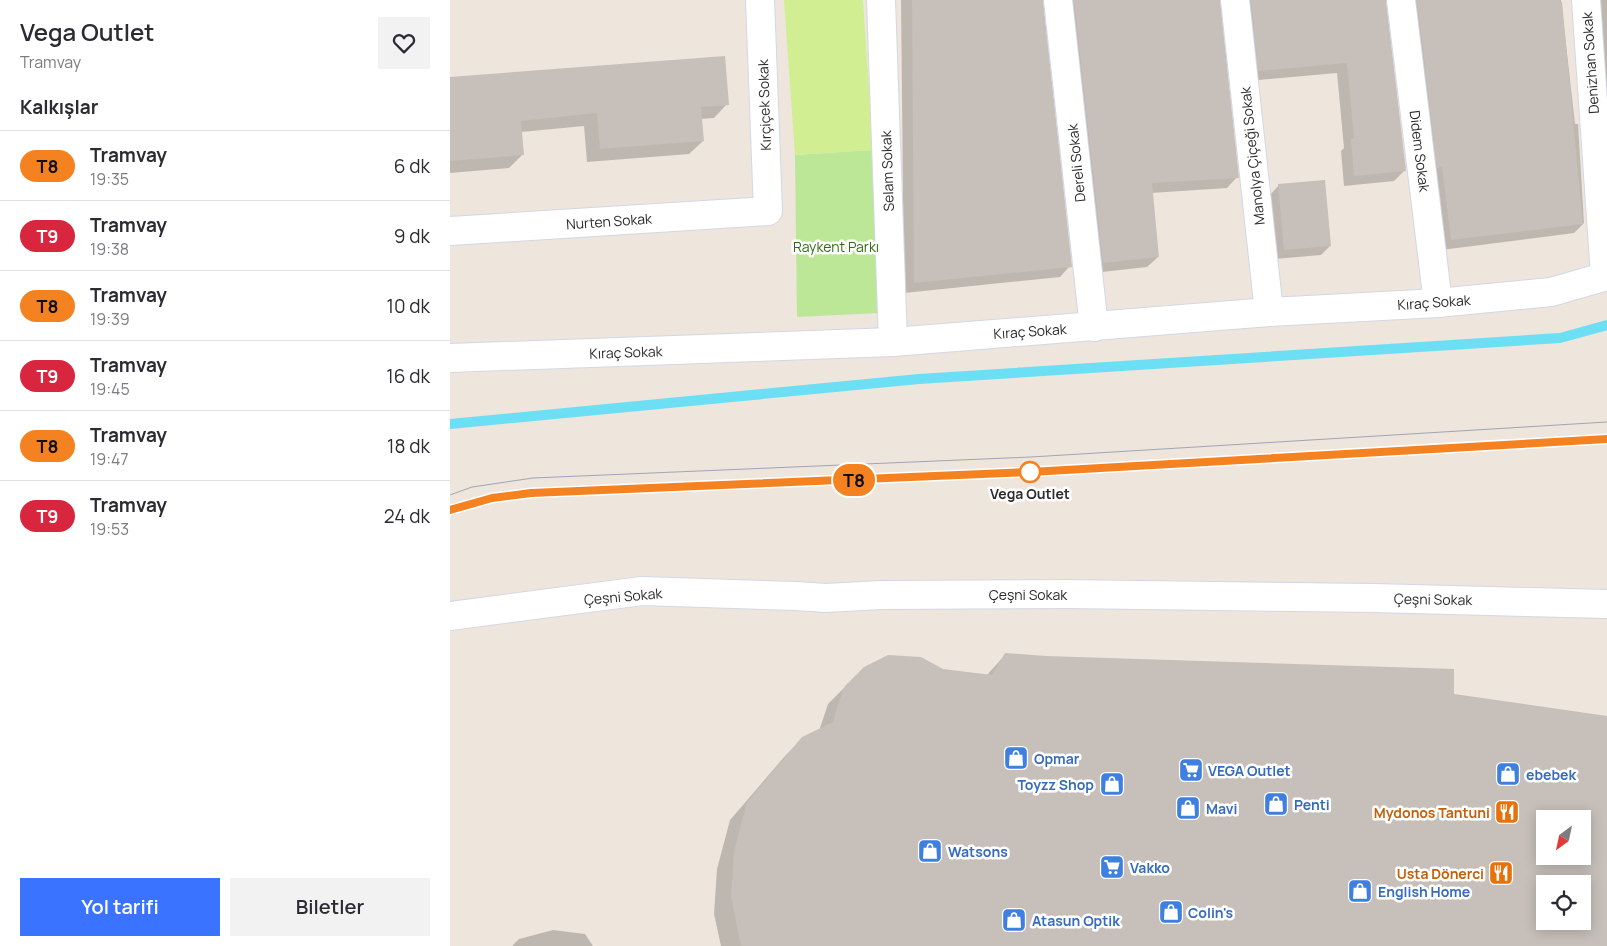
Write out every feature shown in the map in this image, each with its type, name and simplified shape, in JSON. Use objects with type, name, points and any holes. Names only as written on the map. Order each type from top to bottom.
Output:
[{"type":"street","name":"Kırçiçek Sokak","points":[[760,0],[768,211]]},
{"type":"street","name":"Selam Sokak","points":[[881,0],[893,342]]},
{"type":"street","name":"Dereli Sokak","points":[[1058,0],[1094,327]]},
{"type":"street","name":"Manolya Çiçeği Sokak","points":[[1235,0],[1269,312]]},
{"type":"street","name":"Didem Sokak","points":[[1401,0],[1438,302]]},
{"type":"street","name":"Denizhan Sokak","points":[[1586,0],[1606,276]]},
{"type":"street","name":"Nurten Sokak","points":[[450,231],[768,211]]},
{"type":"street","name":"Kıraç Sokak","points":[[450,358],[893,342],[1551,292],[1606,276]]},
{"type":"street","name":"Çeşni Sokak","points":[[450,616],[642,591],[826,598],[881,595],[1066,594],[1373,598],[1607,604]]},
{"type":"green space","points":[[784,0],[863,0],[873,150],[795,155]]},
{"type":"green space","name":"Raykent Parkı","points":[[873,150],[879,313],[797,317],[795,155]]},
{"type":"building","points":[[912,0],[1043,0],[1072,267],[914,283]]},
{"type":"building","points":[[1074,0],[1220,0],[1239,178],[1152,183],[1159,257],[1103,263]]},
{"type":"building","points":[[1251,0],[1386,0],[1406,171],[1354,176],[1351,139],[1354,139],[1347,63],[1258,71]]},
{"type":"building","points":[[1417,0],[1560,0],[1562,2],[1583,224],[1451,240],[1442,167],[1437,168]]},
{"type":"building","points":[[725,56],[729,105],[701,107],[704,141],[600,149],[597,113],[521,121],[524,155],[450,161],[450,77]]},
{"type":"building","points":[[1325,180],[1331,246],[1284,250],[1278,184]]},
{"type":"building","name":"VEGA Outlet","points":[[1005,653],[1046,656],[1454,669],[1454,694],[1607,716],[1607,946],[741,946],[731,896],[734,851],[747,802],[802,737],[833,722],[845,686],[864,667],[888,655],[921,657],[943,669],[992,675]]},
{"type":"waterway","points":[[450,424],[919,379],[1560,338],[1607,325]]},
{"type":"tram line","points":[[450,495],[472,487],[533,478],[1031,457],[1607,422]]},
{"type":"tram line","points":[[450,510],[492,498],[531,493],[1030,472],[1607,439]]},
{"type":"tram line","name":"T8","points":[[450,510],[492,498],[531,493],[1030,472],[1607,439]]},
{"type":"place","name":"Vega Outlet","points":[[1030,472]]},
{"type":"place","name":"Opmar","points":[[1016,758]]},
{"type":"place","name":"VEGA Outlet","points":[[1191,770]]},
{"type":"place","name":"ebebek","points":[[1508,774]]},
{"type":"place","name":"Toyzz Shop","points":[[1112,784]]},
{"type":"place","name":"Penti","points":[[1276,804]]},
{"type":"place","name":"Mavi","points":[[1188,808]]},
{"type":"place","name":"Mydonos Tantuni","points":[[1507,812]]},
{"type":"place","name":"Watsons","points":[[930,851]]},
{"type":"place","name":"Vakko","points":[[1112,867]]},
{"type":"place","name":"Usta Dönerci","points":[[1501,873]]},
{"type":"place","name":"English Home","points":[[1360,891]]},
{"type":"place","name":"Colin's","points":[[1171,912]]},
{"type":"place","name":"Atasun Optik","points":[[1014,920]]}]
